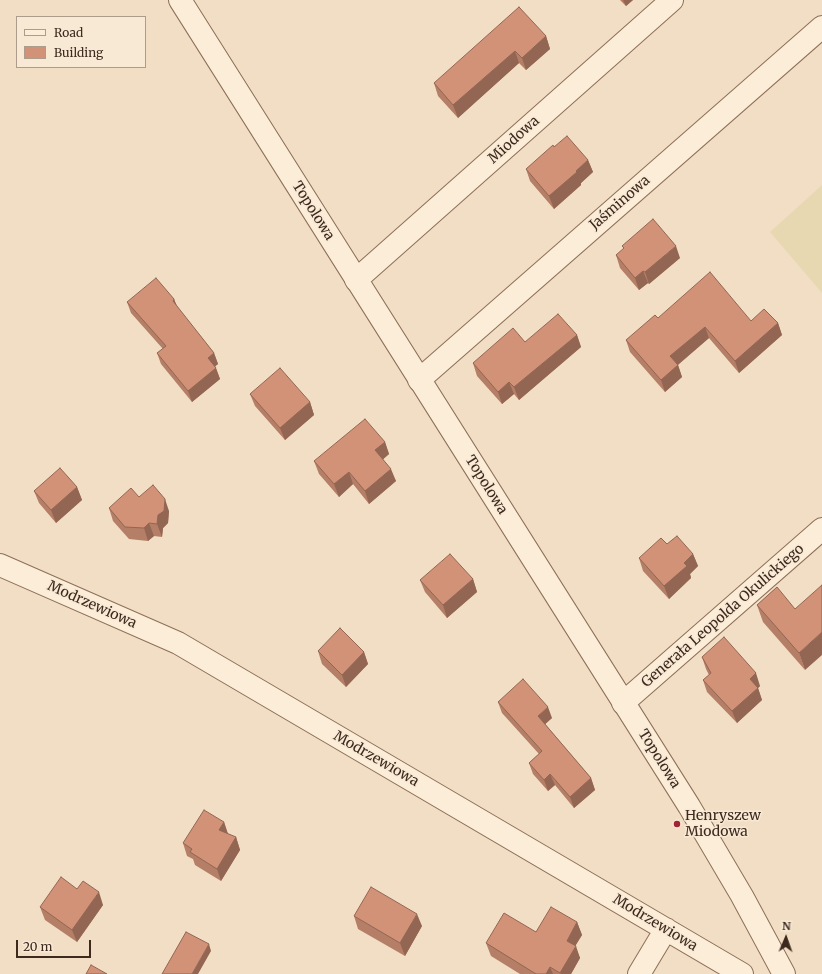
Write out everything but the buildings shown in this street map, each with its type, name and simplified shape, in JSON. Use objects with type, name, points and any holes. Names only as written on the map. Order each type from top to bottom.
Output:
[{"type":"street","name":"Topolowa","points":[[180,0],[689,806],[742,896],[784,974]]},
{"type":"street","name":"Miodowa","points":[[356,280],[672,0]]},
{"type":"street","name":"Jaśminowa","points":[[419,380],[822,27]]},
{"type":"street","name":"Generała Leopolda Okulickiego","points":[[623,703],[822,529]]},
{"type":"street","name":"Modrzewiowa","points":[[0,565],[178,643],[742,974]]},
{"type":"street","points":[[639,974],[666,929]]},
{"type":"shaded area","points":[[822,185],[822,293],[770,232]]},
{"type":"place","name":"Henryszew Miodowa","points":[[677,824]]}]
